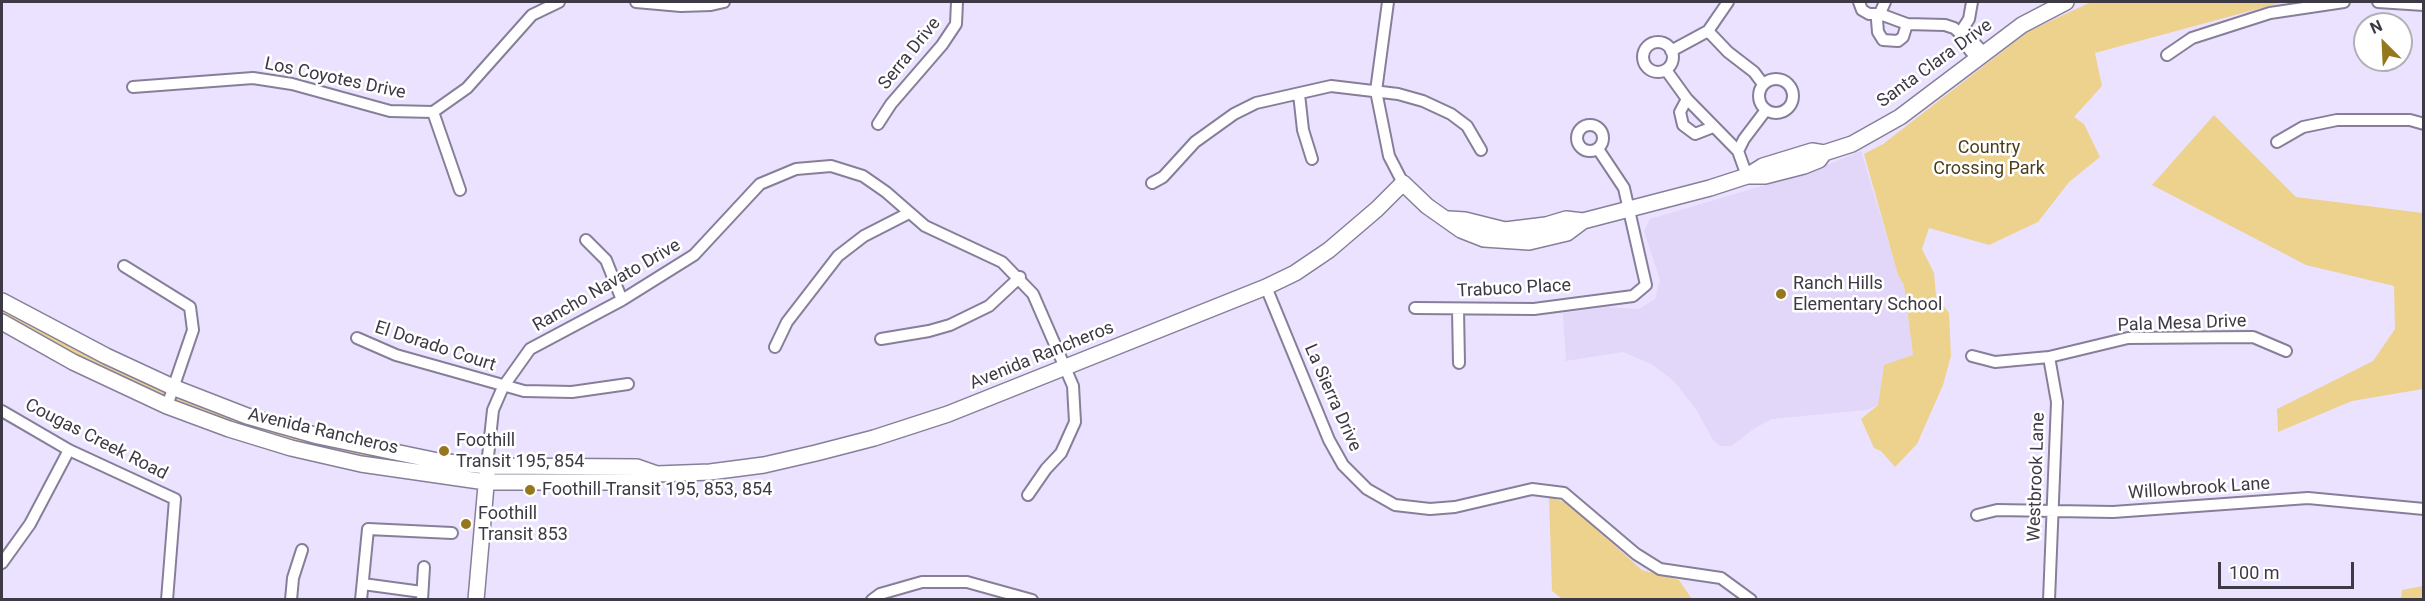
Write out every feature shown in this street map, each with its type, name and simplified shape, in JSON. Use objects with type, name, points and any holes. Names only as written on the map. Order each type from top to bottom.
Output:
[{"type":"main road","name":"Santa Clara Drive","points":[[1403,183],[1427,206],[1449,219],[1465,220],[1505,230],[1546,225],[1566,219],[1583,220],[1630,209],[1747,176],[1763,166],[1812,151],[1824,153],[1852,144],[1900,117],[2022,25],[2066,2]]},
{"type":"main road","name":"Avenida Rancheros","points":[[2,322],[72,362],[167,406],[229,429],[291,448],[371,466],[487,474],[637,467],[657,474],[764,465],[874,438],[948,414],[1266,287],[1295,273],[1329,250],[1377,209],[1403,183]]},
{"type":"main road","name":"Avenida Rancheros","points":[[2,301],[106,356],[175,388],[247,416],[318,436],[438,461],[487,474]]},
{"type":"main road","points":[[476,600],[487,474]]},
{"type":"street","points":[[460,190],[433,112],[467,88],[532,15],[559,2]]},
{"type":"street","points":[[636,2],[681,6],[724,2]]},
{"type":"street","name":"Serra Drive","points":[[878,124],[891,104],[942,45],[956,24],[957,2]]},
{"type":"street","points":[[1388,2],[1376,91],[1389,156],[1403,183]]},
{"type":"street","points":[[1671,51],[1708,31],[1728,2]]},
{"type":"street","points":[[1859,2],[1862,10],[1869,14],[1880,14],[1907,24],[1945,25],[1960,33]]},
{"type":"street","points":[[1886,2],[1880,14],[1878,32],[1887,42],[1903,37],[1907,24]]},
{"type":"street","points":[[1972,2],[1969,19],[1960,33],[1960,38],[1980,55]]},
{"type":"street","points":[[2167,55],[2192,38],[2270,13],[2344,2]]},
{"type":"street","points":[[2378,2],[2424,5]]},
{"type":"street","points":[[1708,31],[1754,72],[1763,84]]},
{"type":"street","points":[[1660,42],[1671,51],[1672,58],[1666,70],[1654,72],[1648,68],[1643,58],[1644,52],[1653,43],[1660,42]]},
{"type":"street","points":[[1666,70],[1687,99],[1738,151],[1747,176]]},
{"type":"street","name":"Los Coyotes Drive","points":[[133,87],[253,78],[292,84],[390,111],[433,112]]},
{"type":"street","points":[[1763,84],[1780,79],[1791,87],[1793,94],[1790,107],[1785,111],[1766,110]]},
{"type":"street","points":[[1763,84],[1759,97],[1766,110]]},
{"type":"street","points":[[1152,183],[1163,177],[1195,142],[1234,114],[1256,103],[1331,87],[1376,91],[1423,101],[1451,114],[1467,126],[1481,150]]},
{"type":"street","points":[[1299,94],[1303,130],[1312,159]]},
{"type":"street","points":[[1687,99],[1680,112],[1683,125],[1695,134],[1713,127]]},
{"type":"street","points":[[1738,151],[1744,139],[1766,110]]},
{"type":"street","points":[[2277,142],[2303,127],[2337,120],[2410,120],[2424,124]]},
{"type":"street","points":[[1598,149],[1624,188],[1630,209]]},
{"type":"street","name":"Rancho Navato Drive","points":[[487,474],[493,410],[503,387],[530,349],[622,300],[694,255],[760,184],[796,169],[831,166],[863,176],[942,236],[1002,262],[1033,294],[1073,386],[1075,422],[1061,453],[1046,469],[1028,495]]},
{"type":"street","name":"Trabuco Place","points":[[1415,308],[1534,309],[1633,296],[1646,285],[1630,209]]},
{"type":"street","points":[[775,347],[787,322],[838,256],[864,236],[909,213]]},
{"type":"street","points":[[586,240],[606,260],[622,300]]},
{"type":"street","points":[[123,266],[190,307],[193,330],[167,406]]},
{"type":"street","points":[[881,339],[918,334],[950,325],[989,306],[1020,278]]},
{"type":"street","name":"La Sierra Drive","points":[[1266,287],[1329,440],[1343,465],[1366,489],[1395,505],[1430,509],[1455,507],[1532,489],[1564,493],[1636,554],[1660,569],[1721,578],[1751,600]]},
{"type":"street","points":[[1458,309],[1460,363]]},
{"type":"street","name":"Pala Mesa Drive","points":[[1972,356],[1995,362],[2049,357],[2128,338],[2253,337],[2286,351]]},
{"type":"street","name":"El Dorado Court","points":[[357,338],[396,356],[503,387],[548,393],[628,384]]},
{"type":"street","name":"Westbrook Lane","points":[[2049,357],[2057,402],[2049,600]]},
{"type":"street","name":"Cougas Creek Road","points":[[2,411],[69,450],[175,499],[167,600]]},
{"type":"street","points":[[2,563],[30,524],[69,450]]},
{"type":"street","name":"Willowbrook Lane","points":[[1977,515],[1997,510],[2113,512],[2308,498],[2424,509]]},
{"type":"street","points":[[361,600],[368,529],[452,533]]},
{"type":"street","points":[[291,600],[293,578],[302,550]]},
{"type":"street","points":[[363,584],[422,596],[424,567]]},
{"type":"street","points":[[872,600],[880,594],[922,582],[966,582],[1032,600]]},
{"type":"shaded area","name":"Ranch Hills Elementary School","points":[[1861,151],[1898,274],[1904,285],[1913,356],[1884,365],[1878,405],[1866,410],[1772,419],[1755,428],[1731,446],[1720,446],[1713,440],[1697,411],[1675,382],[1653,365],[1623,352],[1566,361],[1563,313],[1608,307],[1639,309],[1655,299],[1660,280],[1644,231],[1650,219],[1810,172]]},
{"type":"green space","name":"Country Crossing Park","points":[[2091,2],[2283,2],[2095,53],[2102,86],[2074,117],[2084,124],[2100,157],[2069,182],[2038,222],[1989,245],[1929,228],[1922,249],[1934,273],[1936,296],[1949,313],[1951,356],[1943,385],[1917,444],[1895,467],[1881,451],[1874,448],[1861,419],[1878,405],[1884,365],[1913,355],[1904,285],[1898,275],[1864,154],[1883,144],[2029,31]]},
{"type":"green space","points":[[2214,115],[2296,197],[2423,213],[2423,389],[2352,401],[2278,432],[2277,409],[2373,361],[2395,329],[2394,286],[2306,265],[2152,185]]},
{"type":"green space","points":[[2,305],[172,389],[165,403],[2,318]]},
{"type":"green space","points":[[177,390],[208,403],[485,469],[484,478],[364,462],[171,405]]},
{"type":"green space","points":[[1549,497],[1567,503],[1642,570],[1679,580],[1692,599],[1562,599],[1552,591]]},
{"type":"green space","points":[[2423,586],[2423,599],[2401,599],[2402,590]]},
{"type":"place","name":"Ranch Hills Elementary School","points":[[1781,294]]},
{"type":"place","name":"Foothill Transit 195, 854","points":[[444,451]]},
{"type":"place","name":"Foothill Transit 195, 853, 854","points":[[530,490]]},
{"type":"place","name":"Foothill Transit 853","points":[[466,524]]}]
